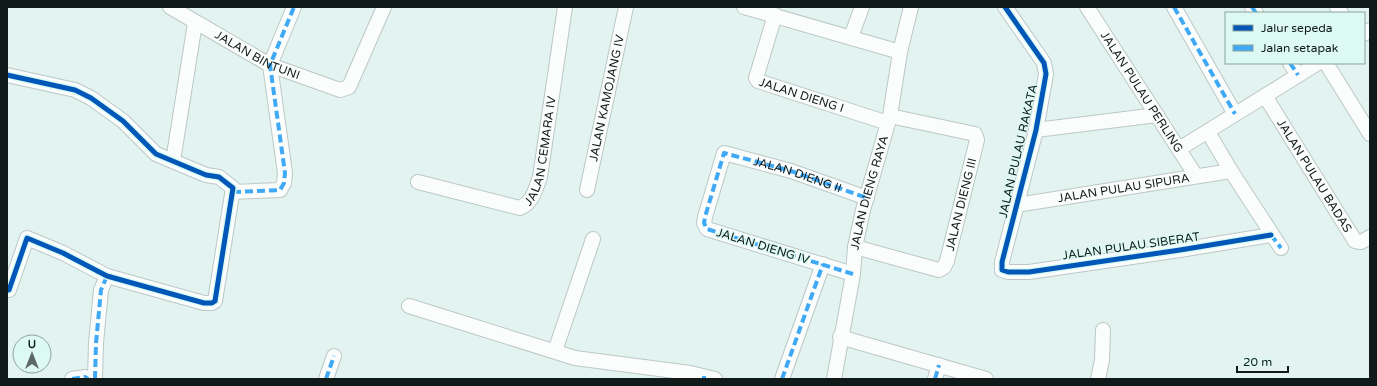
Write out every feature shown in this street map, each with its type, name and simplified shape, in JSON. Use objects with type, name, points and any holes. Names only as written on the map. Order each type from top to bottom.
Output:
[{"type":"street","name":"JALAN BINTUNI","points":[[170,7],[270,65],[340,90],[349,87],[384,7]]},
{"type":"street","points":[[7,75],[61,86],[75,90],[91,98],[123,121],[156,154],[206,175],[219,177],[229,186],[280,190],[284,183],[285,173],[270,65],[294,7]]},
{"type":"street","name":"JALAN CEMARA IV","points":[[418,182],[520,208],[526,205],[533,197],[540,177],[565,7]]},
{"type":"street","name":"JALAN KAMOJANG IV","points":[[587,190],[626,7]]},
{"type":"street","points":[[744,7],[900,52]]},
{"type":"street","points":[[851,37],[862,7]]},
{"type":"street","name":"JALAN DIENG RAYA","points":[[834,379],[840,337],[853,274],[855,247],[889,119],[900,52],[911,7]]},
{"type":"street","name":"JALAN PULAU RAKATA","points":[[1002,262],[1036,130],[1046,74],[1044,63],[1005,7]]},
{"type":"street","name":"JALAN PULAU PERLING","points":[[1087,7],[1196,176]]},
{"type":"street","points":[[1174,7],[1235,114]]},
{"type":"street","name":"JALAN DIENG I","points":[[775,15],[756,78],[758,82],[889,119]]},
{"type":"street","points":[[173,161],[196,23]]},
{"type":"street","points":[[1291,64],[1298,75]]},
{"type":"street","points":[[1179,149],[1316,64]]},
{"type":"street","points":[[1327,64],[1370,134]]},
{"type":"street","name":"JALAN PULAU BADAS","points":[[1265,96],[1355,241],[1361,242],[1370,237]]},
{"type":"street","points":[[1036,130],[1156,115]]},
{"type":"street","name":"JALAN DIENG III","points":[[855,247],[939,270],[944,267],[947,261],[977,140],[974,134],[889,119]]},
{"type":"street","points":[[1208,132],[1230,171],[1281,248]]},
{"type":"street","name":"JALAN DIENG IV","points":[[728,153],[724,153],[705,217],[704,223],[707,229],[853,274]]},
{"type":"street","name":"JALAN DIENG II","points":[[728,153],[791,172],[867,198]]},
{"type":"street","name":"JALAN PULAU SIPURA","points":[[1016,205],[1230,171]]},
{"type":"street","points":[[7,290],[9,290],[18,267],[27,238],[63,253],[107,276],[204,304],[212,304],[215,301],[229,186]]},
{"type":"street","name":"JALAN PULAU SIBERAT","points":[[1002,262],[1002,270],[1008,272],[1030,272],[1180,250],[1271,234]]},
{"type":"street","points":[[555,351],[593,239]]},
{"type":"street","points":[[782,379],[823,264]]},
{"type":"street","points":[[95,379],[96,343],[101,290],[107,276]]},
{"type":"street","points":[[409,306],[589,360],[708,378]]},
{"type":"street","points":[[1098,379],[1102,360],[1103,330]]},
{"type":"street","points":[[840,337],[937,372],[986,379]]},
{"type":"street","points":[[326,379],[334,356]]},
{"type":"street","points":[[72,379],[85,377],[88,379]]},
{"type":"marked path","points":[[233,192],[280,190],[284,183],[285,173],[270,65],[294,7]]},
{"type":"marked path","points":[[1174,7],[1235,114]]},
{"type":"marked path","points":[[1252,7],[1255,12]]},
{"type":"marked path","points":[[1291,64],[1298,75]]},
{"type":"marked path","points":[[853,274],[707,229],[704,223],[705,217],[724,153],[791,171],[867,198]]},
{"type":"marked path","points":[[1271,235],[1281,248]]},
{"type":"marked path","points":[[782,379],[823,264]]},
{"type":"marked path","points":[[95,379],[96,343],[101,290],[107,276]]},
{"type":"marked path","points":[[326,379],[334,356]]},
{"type":"marked path","points":[[935,379],[939,365]]},
{"type":"marked path","points":[[72,379],[85,377],[88,379]]},
{"type":"cycle path","points":[[1005,7],[1044,63],[1046,74],[1036,130],[1002,262],[1002,270],[1008,272],[1029,272],[1271,235]]},
{"type":"cycle path","points":[[7,75],[75,90],[91,98],[123,121],[156,154],[206,175],[219,177],[233,188],[215,301],[212,303],[204,303],[107,276],[63,253],[27,238],[9,290],[7,290]]}]
